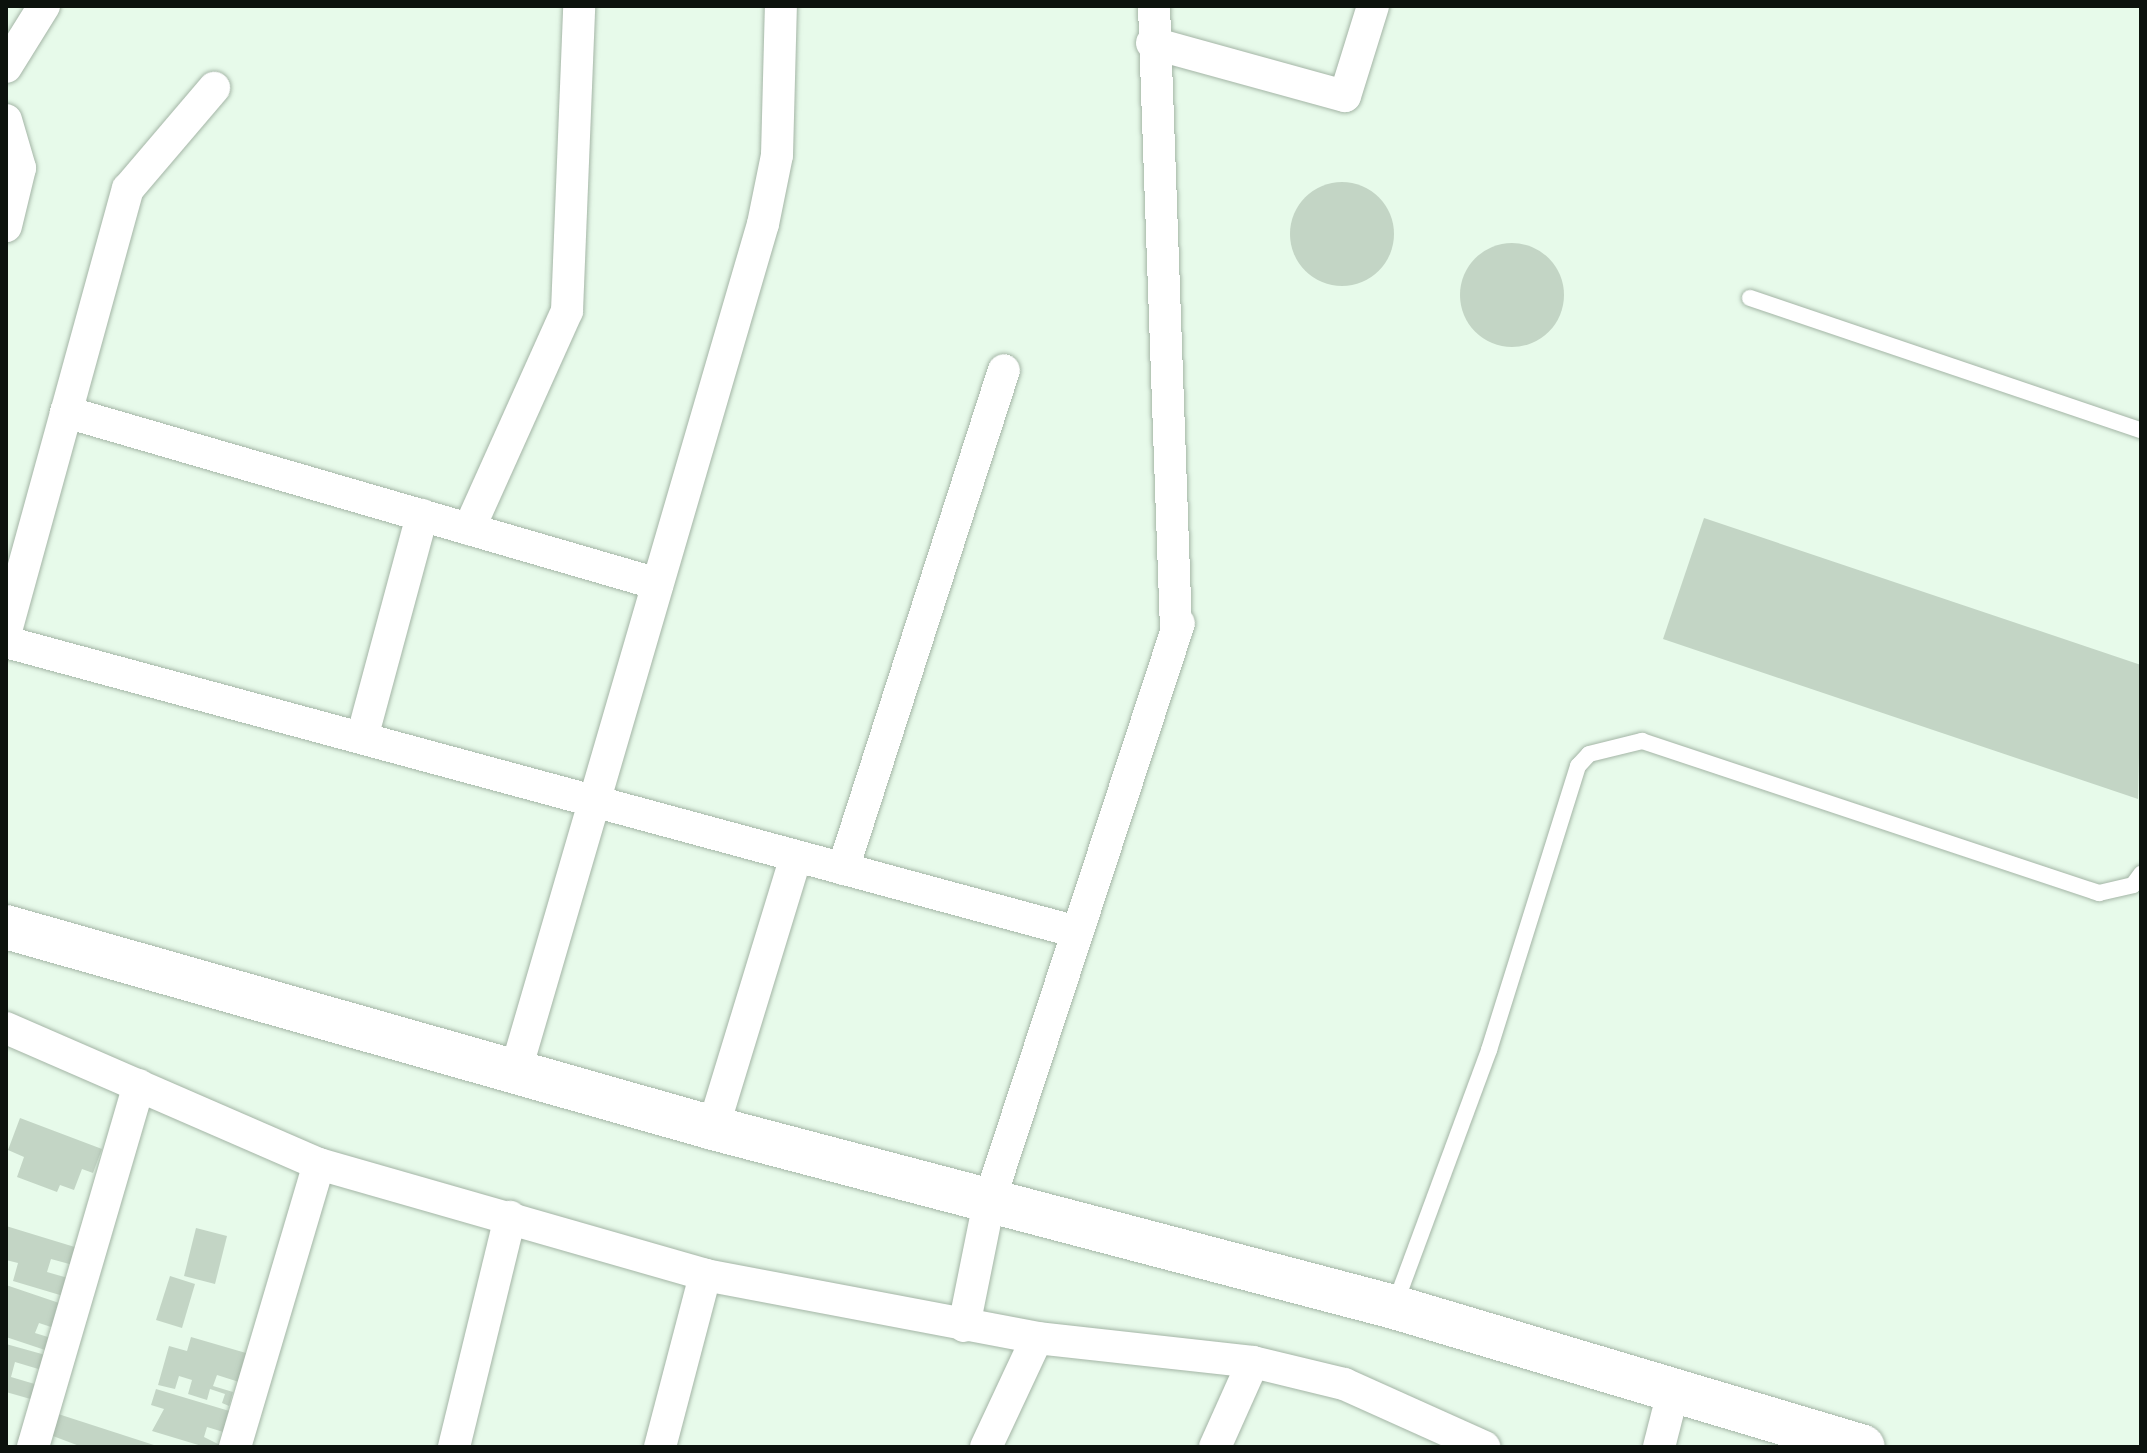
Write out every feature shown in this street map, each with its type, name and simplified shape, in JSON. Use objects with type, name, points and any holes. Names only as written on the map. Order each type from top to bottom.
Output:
[{"type":"street","points":[[6,67],[44,6]]},
{"type":"street","points":[[469,529],[567,311],[579,6]]},
{"type":"street","points":[[515,1073],[763,224],[777,155],[781,6]]},
{"type":"street","points":[[964,1326],[989,1202],[1177,627],[1152,43],[1154,6]]},
{"type":"street","points":[[1152,43],[1345,96],[1373,6]]},
{"type":"street","points":[[6,631],[128,189],[214,88]]},
{"type":"street","points":[[6,120],[13,166],[6,226]]},
{"type":"street","points":[[843,869],[1004,370]]},
{"type":"street","points":[[66,412],[658,584]]},
{"type":"street","points":[[362,738],[422,515]]},
{"type":"street","points":[[6,642],[1077,932]]},
{"type":"street","points":[[713,1128],[796,856]]},
{"type":"street","points":[[6,927],[713,1128],[1394,1307],[1863,1447]]},
{"type":"street","points":[[6,1028],[319,1164],[705,1275],[1037,1338],[1253,1362],[1344,1384],[1441,1436],[1484,1447]]},
{"type":"street","points":[[33,1447],[139,1085]]},
{"type":"street","points":[[235,1447],[319,1164]]},
{"type":"street","points":[[454,1447],[510,1217]]},
{"type":"street","points":[[660,1447],[705,1275]]},
{"type":"street","points":[[986,1447],[1037,1338]]},
{"type":"street","points":[[1215,1447],[1253,1362]]},
{"type":"street","points":[[1659,1447],[1673,1392]]},
{"type":"lane","points":[[1750,298],[2141,430]]},
{"type":"lane","points":[[1394,1307],[1489,1050],[1578,766],[1589,754],[1642,741],[2099,893],[2133,885],[2141,874]]},
{"type":"building","points":[[1342,182],[1362,186],[1379,197],[1390,214],[1394,234],[1390,254],[1379,271],[1362,282],[1342,286],[1322,282],[1305,271],[1294,254],[1290,234],[1294,214],[1305,197],[1322,186]]},
{"type":"building","points":[[1512,243],[1532,247],[1549,258],[1560,275],[1564,295],[1560,315],[1549,332],[1532,343],[1512,347],[1492,343],[1475,332],[1464,315],[1460,295],[1464,275],[1475,258],[1492,247]]},
{"type":"building","points":[[1704,518],[2141,665],[2138,799],[1663,639]]},
{"type":"building","points":[[20,1118],[102,1149],[93,1173],[82,1169],[74,1190],[60,1185],[57,1192],[17,1177],[24,1157],[8,1150]]},
{"type":"building","points":[[6,1226],[78,1248],[73,1265],[51,1259],[47,1272],[75,1280],[70,1298],[13,1281],[18,1263],[6,1260]]},
{"type":"building","points":[[196,1228],[227,1236],[215,1284],[184,1276]]},
{"type":"building","points":[[170,1276],[195,1284],[182,1328],[156,1320]]},
{"type":"building","points":[[6,1285],[68,1306],[60,1330],[39,1323],[35,1333],[61,1341],[57,1354],[6,1337]]},
{"type":"building","points":[[191,1337],[246,1353],[239,1382],[217,1375],[213,1386],[233,1392],[229,1406],[222,1403],[225,1394],[210,1389],[207,1400],[188,1394],[192,1380],[179,1376],[175,1389],[158,1385],[169,1346],[187,1351]]},
{"type":"building","points":[[6,1344],[49,1356],[45,1371],[15,1362],[11,1377],[38,1385],[34,1400],[6,1392]]},
{"type":"building","points":[[156,1389],[236,1413],[230,1434],[207,1427],[204,1437],[224,1447],[205,1447],[152,1431],[164,1409],[151,1405]]},
{"type":"building","points":[[52,1412],[157,1447],[82,1447],[45,1433]]}]
